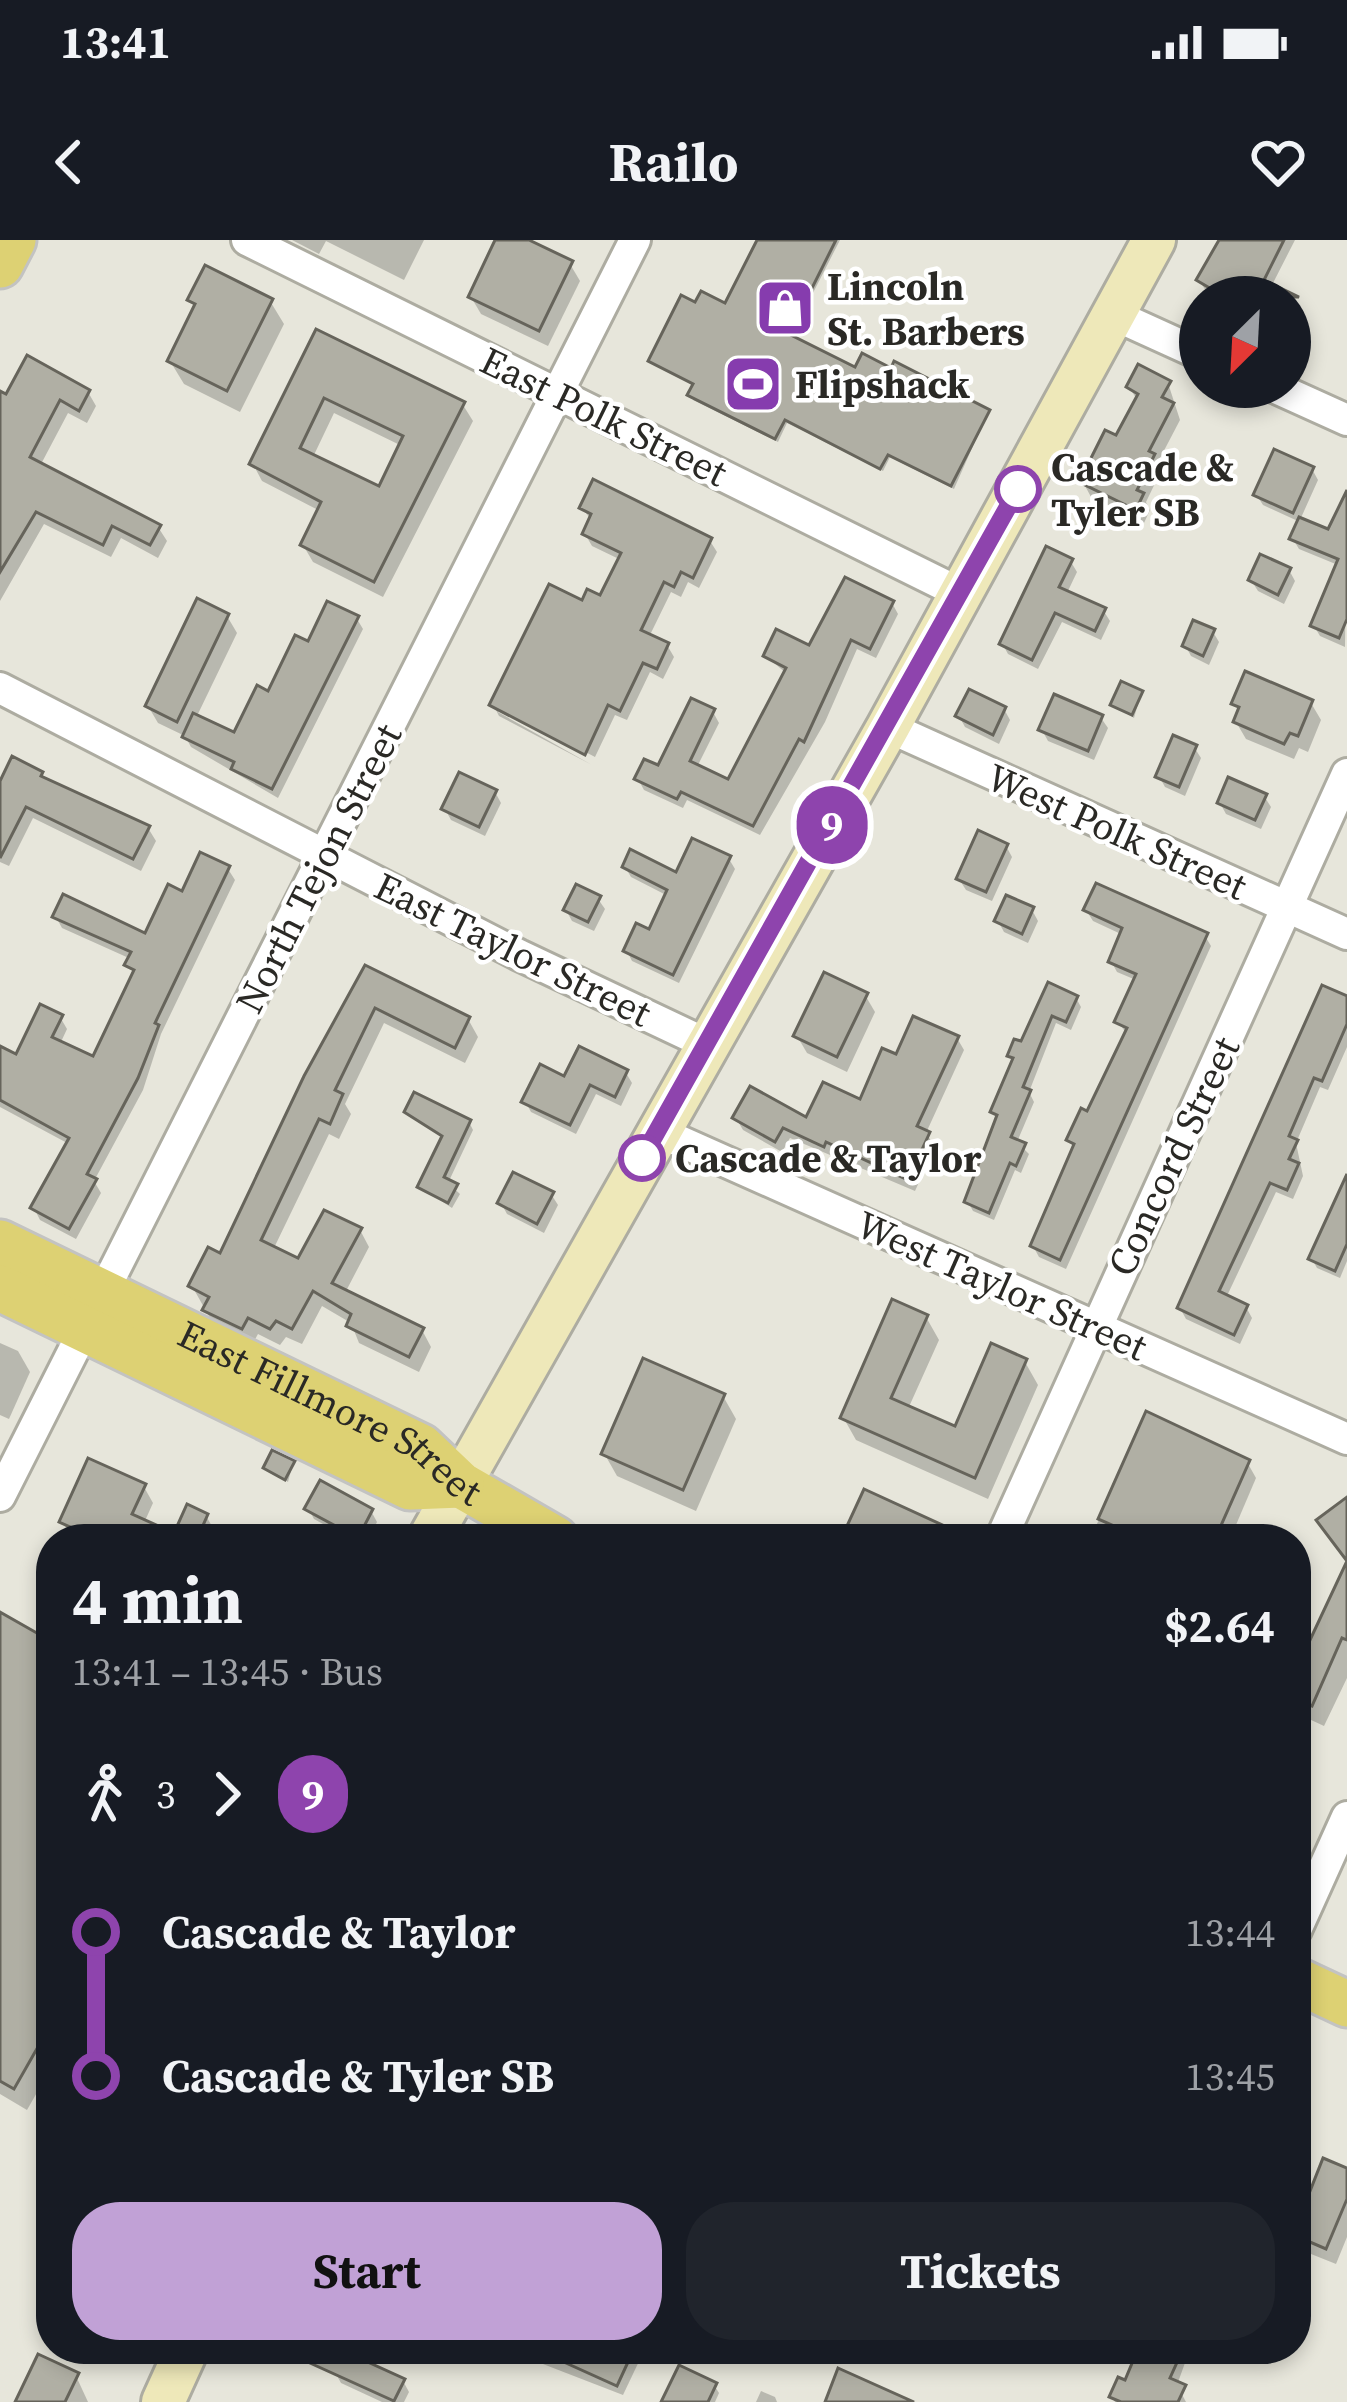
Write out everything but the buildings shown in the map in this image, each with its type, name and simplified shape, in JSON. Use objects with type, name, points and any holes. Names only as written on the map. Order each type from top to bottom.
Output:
[{"type":"main road","points":[[0,265],[13,240]]},
{"type":"main road","points":[[438,1524],[888,727],[1154,240]]},
{"type":"main road","name":"East Fillmore Street","points":[[0,1243],[95,1312]]},
{"type":"main road","name":"East Fillmore Street","points":[[0,1288],[95,1312],[421,1447],[461,1485],[529,1524]]},
{"type":"main road","points":[[1311,1987],[1347,2004]]},
{"type":"main road","points":[[163,2402],[180,2364]]},
{"type":"street","name":"East Polk Street","points":[[247,240],[960,592]]},
{"type":"street","name":"North Tejon Street","points":[[0,1496],[635,240]]},
{"type":"street","points":[[1112,314],[1179,344]]},
{"type":"street","points":[[1311,404],[1347,420]]},
{"type":"street","name":"East Taylor Street","points":[[0,688],[323,856],[706,1043]]},
{"type":"street","name":"West Polk Street","points":[[888,727],[1347,934]]},
{"type":"street","name":"Concord Street","points":[[1008,1524],[1347,774]]},
{"type":"street","name":"West Taylor Street","points":[[657,1131],[1347,1439]]},
{"type":"street","points":[[1311,1897],[1347,1817]]},
{"type":"bus line","name":"9","points":[[642,1158],[1018,489]]},
{"type":"place","name":"Lincoln St. Barbers","points":[[785,308]]},
{"type":"place","name":"Flipshack","points":[[753,384]]},
{"type":"place","name":"Cascade & Tyler SB","points":[[1018,489]]},
{"type":"place","name":"Cascade & Taylor","points":[[642,1158]]}]
